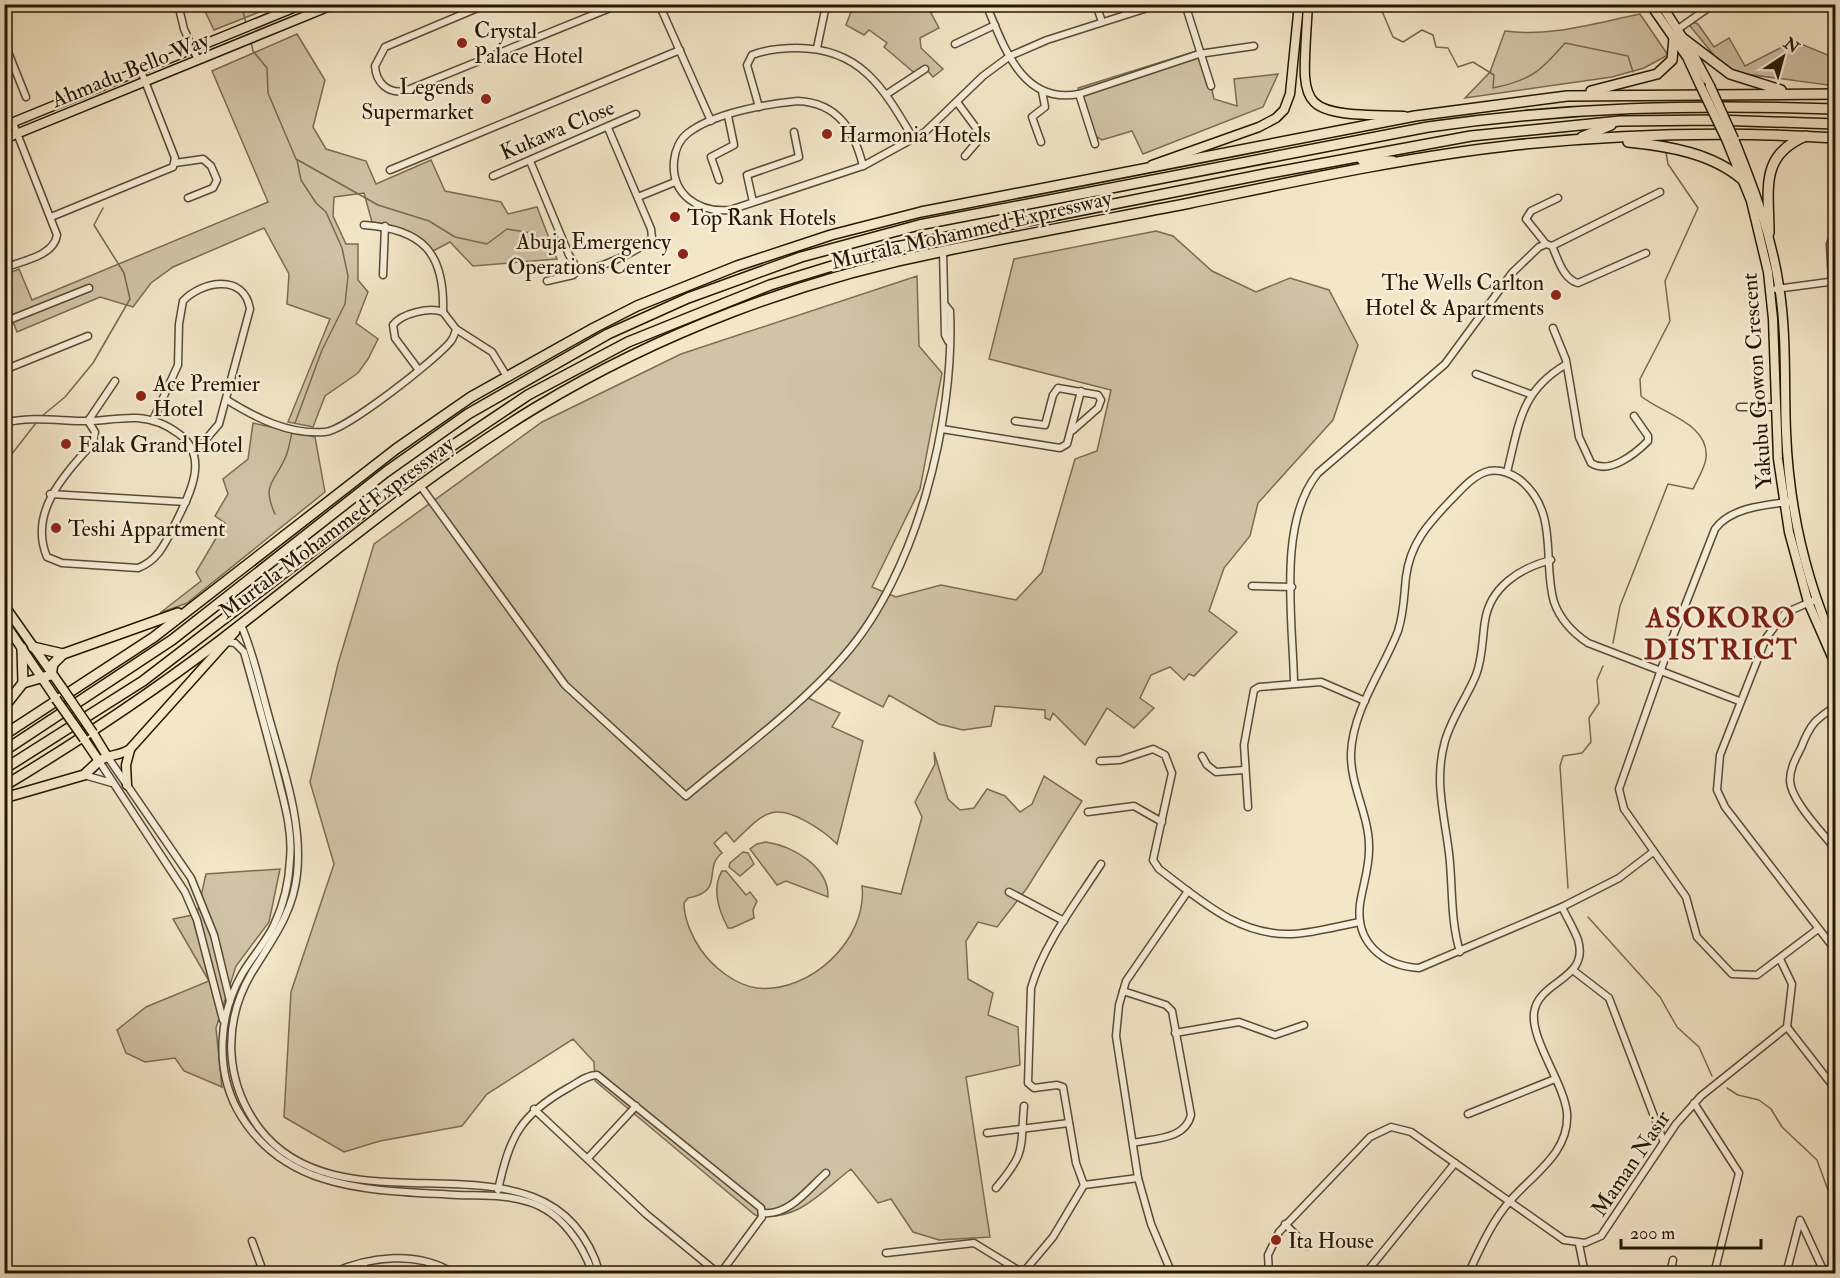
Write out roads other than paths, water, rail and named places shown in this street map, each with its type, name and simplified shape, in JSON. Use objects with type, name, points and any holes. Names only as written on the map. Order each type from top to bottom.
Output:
[{"type":"highway","points":[[1567,96],[1657,75],[1672,60],[1679,36],[1730,74],[1795,94]]},
{"type":"highway","points":[[1636,94],[1696,106]]},
{"type":"highway","points":[[1567,96],[1835,94]]},
{"type":"highway","name":"Murtala Mohammed Expressway","points":[[4,735],[154,637],[396,449],[506,375],[637,306],[737,266],[831,235],[921,212],[1403,118],[1567,96]]},
{"type":"highway","name":"Murtala Mohammed Expressway","points":[[4,751],[172,640],[386,472],[468,414],[608,334],[733,280],[801,256],[919,225],[1357,140],[1531,113],[1696,106],[1836,109]]},
{"type":"highway","points":[[1357,140],[1403,118]]},
{"type":"highway","points":[[1575,141],[1620,121]]},
{"type":"highway","name":"Murtala Mohammed Expressway","points":[[4,769],[143,681],[434,458],[528,395],[638,338],[770,285],[891,248],[1342,159],[1471,136],[1620,121],[1836,124]]},
{"type":"highway","points":[[1742,121],[1790,134]]},
{"type":"highway","name":"Murtala Mohammed Expressway","points":[[4,786],[98,727],[223,641],[419,484],[536,407],[615,364],[710,320],[820,283],[943,251],[1250,189],[1412,161],[1512,146],[1686,133],[1790,134],[1836,138]]},
{"type":"highway","points":[[1769,233],[1769,175],[1773,162],[1780,151],[1806,136]]},
{"type":"highway","points":[[1602,139],[1646,143],[1703,157],[1729,168],[1743,180]]},
{"type":"highway","points":[[1342,159],[1412,161]]},
{"type":"highway","points":[[1173,163],[1234,164]]},
{"type":"highway","points":[[801,256],[831,235]]},
{"type":"highway","points":[[770,285],[820,283]]},
{"type":"highway","points":[[637,306],[668,307]]},
{"type":"highway","points":[[536,407],[584,366]]},
{"type":"highway","points":[[23,683],[46,676],[63,654],[186,610]]},
{"type":"highway","points":[[128,671],[154,637]]},
{"type":"highway","points":[[4,707],[23,683],[28,647],[63,654]]},
{"type":"highway","points":[[143,681],[186,666]]},
{"type":"highway","points":[[4,798],[84,775],[103,758]]},
{"type":"main road","name":"Ahmadu Bello Way","points":[[9,124],[303,4]]},
{"type":"main road","name":"Ahmadu Bello Way","points":[[4,139],[335,4]]},
{"type":"main road","points":[[1143,169],[1186,151],[1269,123],[1284,110],[1289,102],[1299,4]]},
{"type":"main road","points":[[1308,4],[1304,80],[1311,101],[1317,107],[1338,113],[1415,116]]},
{"type":"main road","name":"Yakubu Gowon Crescent","points":[[1650,4],[1679,36],[1700,85],[1758,195],[1769,233],[1780,289],[1787,502]]},
{"type":"main road","name":"Yakubu Gowon Crescent","points":[[1661,4],[1710,86],[1758,225],[1770,290],[1776,407],[1787,502],[1802,552],[1813,601],[1836,666]]},
{"type":"main road","name":"Yakubu Gowon Crescent","points":[[1813,601],[1836,648]]},
{"type":"main road","points":[[4,605],[46,676],[56,699],[84,739],[103,758]]},
{"type":"main road","points":[[4,622],[28,647]]},
{"type":"main road","points":[[103,758],[117,756],[130,749],[223,641]]},
{"type":"main road","points":[[46,676],[63,689],[93,733],[103,758]]},
{"type":"main road","points":[[127,785],[127,760],[130,749]]},
{"type":"street","points":[[178,4],[184,29],[198,60]]},
{"type":"street","points":[[487,4],[384,46],[375,66],[379,81],[392,91],[405,90],[620,4]]},
{"type":"street","points":[[659,4],[711,121]]},
{"type":"street","points":[[986,4],[1020,72],[1041,92],[1061,97],[1078,94],[1199,54],[1254,46]]},
{"type":"street","points":[[1096,4],[1102,22]]},
{"type":"street","points":[[863,166],[852,133],[836,113],[824,106],[798,101],[759,107],[697,127],[682,139],[674,156],[675,182],[689,199],[716,211],[753,202],[863,166],[914,138],[932,126],[982,76],[1010,56],[1102,22],[1160,4]]},
{"type":"street","points":[[1185,4],[1211,86]]},
{"type":"street","points":[[1679,36],[1714,4]]},
{"type":"street","points":[[1827,4],[1836,10]]},
{"type":"street","points":[[817,48],[825,10]]},
{"type":"street","points":[[955,44],[995,25]]},
{"type":"street","points":[[4,42],[26,97]]},
{"type":"street","points":[[759,107],[748,71],[747,61],[752,55],[788,48],[817,48],[843,56],[857,65],[887,94],[914,138]]},
{"type":"street","points":[[390,170],[680,50]]},
{"type":"street","points":[[887,94],[925,69]]},
{"type":"street","points":[[141,71],[175,163]]},
{"type":"street","points":[[1041,92],[1045,107],[1032,117],[1041,142]]},
{"type":"street","points":[[1078,94],[1095,144]]},
{"type":"street","points":[[957,102],[982,136],[965,156]]},
{"type":"street","name":"Kukawa Close","points":[[493,176],[636,114]]},
{"type":"street","points":[[719,180],[711,156],[734,145],[728,116]]},
{"type":"street","points":[[4,268],[53,247],[57,235],[18,134],[9,124]]},
{"type":"street","points":[[547,281],[573,275],[578,270],[593,268],[649,242],[652,237],[651,229],[608,128]]},
{"type":"street","points":[[753,202],[747,175],[799,157],[794,132]]},
{"type":"street","points":[[51,217],[169,169],[175,163],[203,159],[211,165],[217,180],[213,188],[188,198]]},
{"type":"street","points":[[530,161],[578,270]]},
{"type":"street","points":[[638,197],[675,182]]},
{"type":"street","points":[[1294,683],[1292,534],[1303,495],[1314,478],[1445,364],[1512,273],[1539,247],[1549,245],[1660,192]]},
{"type":"street","points":[[1558,198],[1531,211],[1526,216],[1549,245],[1565,274],[1578,283],[1646,253]]},
{"type":"street","points":[[364,225],[399,229],[416,237],[430,252],[441,282],[444,312],[456,329],[492,352],[506,375]]},
{"type":"street","points":[[383,275],[385,226]]},
{"type":"street","points":[[1770,290],[1834,281],[1830,244],[1836,228]]},
{"type":"street","points":[[419,484],[565,685],[686,796],[812,688],[844,657],[878,609],[898,567],[925,496],[942,429],[949,381],[950,311],[945,306],[943,251]]},
{"type":"street","points":[[153,420],[178,365],[181,304],[186,297],[225,282],[240,288],[245,294],[250,309],[227,400],[215,431],[195,452]]},
{"type":"street","points":[[4,322],[89,288]]},
{"type":"street","points":[[418,369],[395,338],[393,325],[402,317],[430,310],[444,312]]},
{"type":"street","points":[[1554,328],[1574,395],[1579,437],[1591,463],[1601,467],[1618,462],[1631,456],[1648,441],[1648,436],[1634,416]]},
{"type":"street","points":[[227,400],[262,421],[274,425],[313,431],[332,431],[418,369],[450,342],[456,329]]},
{"type":"street","points":[[4,370],[88,336]]},
{"type":"street","points":[[1507,472],[1522,411],[1530,394],[1565,365]]},
{"type":"street","points":[[1476,374],[1530,394]]},
{"type":"street","points":[[88,421],[115,381]]},
{"type":"street","points":[[1015,421],[1045,425],[1056,389],[1098,395],[1100,404],[1070,433]]},
{"type":"street","points":[[942,429],[970,432],[1050,448],[1064,446],[1070,433],[1081,391]]},
{"type":"street","points":[[1740,407],[1776,407]]},
{"type":"street","points":[[4,423],[24,420],[88,421],[134,418],[153,420],[186,439],[195,452],[196,466],[186,502],[162,550],[147,565],[138,568],[62,563],[47,557],[42,545],[50,494],[96,438],[88,421]]},
{"type":"street","points":[[1653,852],[1619,878],[1562,907],[1419,968],[1399,966],[1384,959],[1374,950],[1360,922],[1360,904],[1370,845],[1351,753],[1365,701],[1398,630],[1408,564],[1417,540],[1429,523],[1468,483],[1488,472],[1507,472],[1525,485],[1539,506],[1546,525],[1554,601],[1562,618],[1571,628],[1588,643],[1739,701]]},
{"type":"street","points":[[50,494],[186,502]]},
{"type":"street","points":[[1787,502],[1734,514],[1720,522],[1660,671],[1618,789],[1624,809],[1686,897],[1697,937],[1727,971],[1737,976],[1757,975],[1818,929]]},
{"type":"street","points":[[1460,952],[1453,924],[1449,851],[1440,805],[1439,772],[1445,741],[1452,721],[1476,675],[1485,620],[1492,600],[1515,574],[1551,560]]},
{"type":"street","points":[[1252,586],[1292,587]]},
{"type":"street","points":[[1813,601],[1785,613],[1775,622],[1766,638],[1739,701],[1718,765],[1719,795],[1725,807],[1836,951]]},
{"type":"street","points":[[241,625],[284,787],[290,831],[286,890],[273,927],[244,972],[230,1002],[224,1022],[222,1049],[230,1095],[253,1132],[268,1149],[293,1166],[338,1185],[497,1196],[530,1202],[553,1215],[579,1243],[593,1274]]},
{"type":"street","points":[[223,641],[235,643],[244,652],[298,834],[296,884],[280,930],[250,975],[234,1013],[230,1059],[234,1076],[250,1113],[269,1139],[301,1161],[350,1180],[499,1187],[533,1195],[562,1214],[583,1235],[600,1274]]},
{"type":"street","points":[[1248,807],[1244,745],[1252,692],[1259,687],[1294,683],[1323,683],[1365,701]]},
{"type":"street","points":[[1836,706],[1815,720],[1809,728],[1792,767],[1790,782],[1793,795],[1836,850]]},
{"type":"street","points":[[1100,761],[1120,759],[1153,749],[1163,752],[1172,773],[1154,860],[1159,868],[1224,916],[1259,931],[1295,933],[1360,922]]},
{"type":"street","points":[[1202,756],[1207,765],[1216,772],[1244,770]]},
{"type":"street","points":[[103,758],[127,785],[191,878],[214,935],[234,1013]]},
{"type":"street","points":[[103,758],[114,783],[185,892],[197,920],[224,1022],[231,1035]]},
{"type":"street","points":[[84,775],[114,783]]},
{"type":"street","points":[[1088,812],[1134,806],[1162,822]]},
{"type":"street","points":[[886,1253],[974,1243],[1023,1273],[1063,1223],[1084,1185],[1076,1163],[1063,1087],[1057,1085],[1034,1088],[1030,1086],[1027,1079],[1031,987],[1035,973],[1064,921],[1101,864]]},
{"type":"street","points":[[1172,1274],[1151,1224],[1138,1178],[1116,1036],[1119,1005],[1126,981],[1150,942],[1188,891]]},
{"type":"street","points":[[1009,892],[1064,921]]},
{"type":"street","points":[[1468,1274],[1488,1233],[1510,1202],[1548,1162],[1562,1141],[1567,1113],[1537,1030],[1534,1011],[1540,997],[1574,971],[1580,952],[1578,940],[1562,907]]},
{"type":"street","points":[[1780,959],[1792,984],[1787,1027],[1836,1090]]},
{"type":"street","points":[[1574,971],[1609,998],[1663,1140]]},
{"type":"street","points":[[1123,991],[1169,1007],[1191,1115],[1188,1124],[1176,1134],[1133,1143]]},
{"type":"street","points":[[1176,1033],[1239,1022],[1275,1035],[1304,1025]]},
{"type":"street","name":"Maman Nasir","points":[[1579,1244],[1594,1240],[1606,1232],[1663,1140],[1694,1103],[1787,1027]]},
{"type":"street","points":[[497,1196],[515,1134],[534,1109],[592,1075],[600,1077],[636,1106],[761,1208],[763,1213]]},
{"type":"street","points":[[1468,1114],[1555,1079]]},
{"type":"street","points":[[1694,1103],[1738,1173],[1714,1274]]},
{"type":"street","points":[[588,1158],[636,1106]]},
{"type":"street","points":[[996,1188],[1017,1162],[1024,1130],[1024,1106]]},
{"type":"street","points":[[534,1109],[646,1214],[719,1274],[763,1213]]},
{"type":"street","points":[[987,1133],[1069,1123]]},
{"type":"street","points":[[1269,1274],[1268,1255],[1285,1224],[1370,1137],[1382,1130],[1404,1129],[1564,1240],[1579,1244],[1585,1274]]},
{"type":"street","points":[[1365,1274],[1455,1163]]},
{"type":"street","points":[[763,1213],[774,1214],[784,1210],[826,1173]]},
{"type":"street","points":[[1084,1185],[1138,1178]]},
{"type":"street","points":[[1786,1274],[1800,1220],[1824,1272]]},
{"type":"street","points":[[1285,1224],[1307,1246]]},
{"type":"street","points":[[252,1241],[264,1274]]},
{"type":"street","points":[[330,1274],[363,1263],[410,1258],[441,1266],[455,1274]]},
{"type":"street","points":[[1670,1274],[1673,1260]]},
{"type":"street","points":[[363,1263],[367,1274]]},
{"type":"street","points":[[1797,1274],[1824,1272],[1836,1268]]},
{"type":"waterway","points":[[241,4],[246,23]]},
{"type":"waterway","points":[[1379,4],[1393,37],[1403,42],[1422,30],[1433,35],[1436,47],[1448,48],[1458,67],[1473,62],[1494,75],[1493,88],[1526,78],[1549,61],[1565,43],[1628,56],[1633,72]]},
{"type":"waterway","points":[[251,42],[253,51],[267,68],[268,93],[296,159],[378,205],[429,221],[455,237],[487,244],[507,229],[532,233],[549,247]]},
{"type":"waterway","points":[[1613,643],[1620,606],[1668,484],[1693,489],[1703,470],[1706,458],[1705,446],[1692,427],[1641,396],[1640,379],[1670,321],[1665,281],[1698,208],[1668,164],[1666,153]]},
{"type":"waterway","points":[[295,423],[322,350],[345,304],[348,276],[342,248],[326,212],[316,203],[301,180],[297,160]]},
{"type":"waterway","points":[[42,416],[65,397],[93,363],[130,299],[124,273],[94,225],[103,208]]},
{"type":"waterway","points":[[4,464],[36,423]]},
{"type":"waterway","points":[[275,514],[269,489],[286,456],[292,433]]},
{"type":"waterway","points":[[1568,888],[1560,766],[1563,756],[1582,753],[1591,742],[1589,718],[1599,703],[1597,680],[1603,666]]},
{"type":"waterway","points":[[1588,917],[1660,997],[1677,1027],[1699,1047],[1712,1076]]},
{"type":"waterway","points":[[1727,1088],[1738,1095],[1759,1100],[1771,1109],[1782,1127],[1817,1160],[1836,1212]]},
{"type":"place","name":"Crystal Palace Hotel","points":[[462,43]]},
{"type":"place","name":"Legends Supermarket","points":[[486,99]]},
{"type":"place","name":"Harmonia Hotels","points":[[827,134]]},
{"type":"place","name":"Top Rank Hotels","points":[[675,217]]},
{"type":"place","name":"Abuja Emergency Operations Center","points":[[683,254]]},
{"type":"place","name":"The Wells Carlton Hotel & Apartments","points":[[1556,295]]},
{"type":"place","name":"Ace Premier Hotel","points":[[141,396]]},
{"type":"place","name":"Falak Grand Hotel","points":[[66,444]]},
{"type":"place","name":"Teshi Appartment","points":[[56,528]]},
{"type":"place","name":"Ita House","points":[[1276,1240]]},
{"type":"district","name":"ASOKORO DISTRICT","points":[[1721,633]]}]
